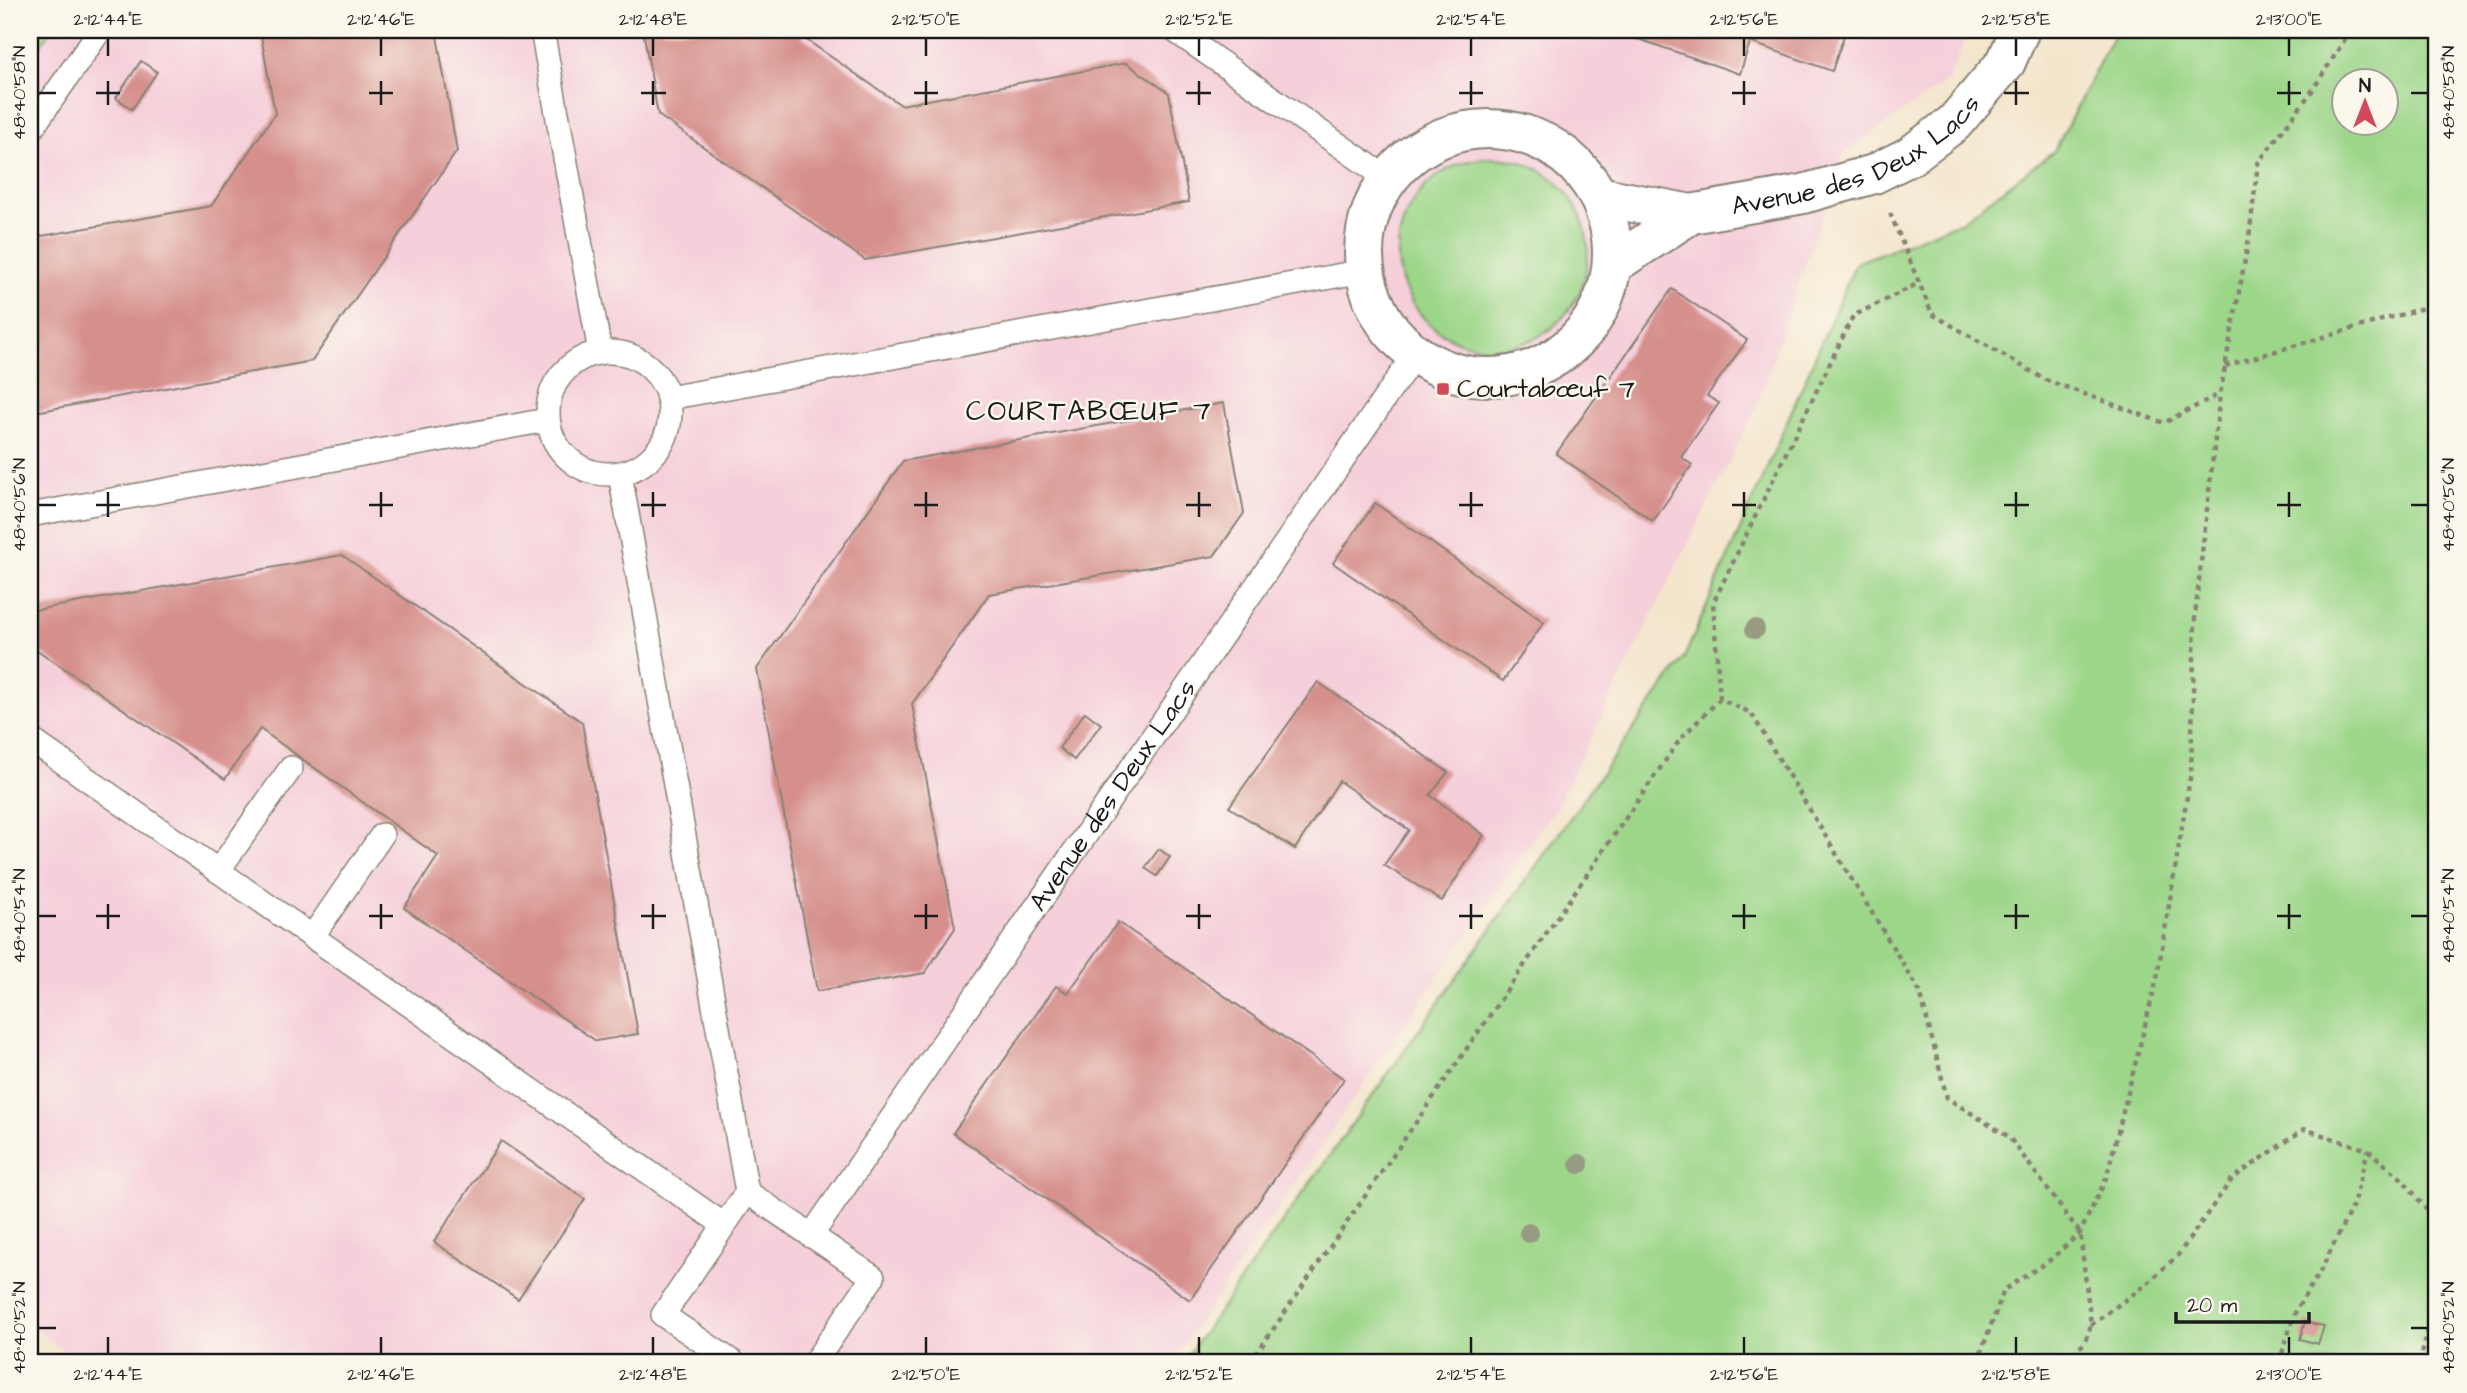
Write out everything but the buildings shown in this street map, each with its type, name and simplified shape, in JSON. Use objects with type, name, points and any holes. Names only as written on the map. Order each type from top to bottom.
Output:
[{"type":"street","name":"Avenue des Deux Lacs","points":[[1598,196],[1690,214],[1803,194],[1874,174],[1910,156],[1954,123],[2006,62],[2020,30]]},
{"type":"street","points":[[1498,129],[1538,140],[1562,155],[1573,163],[1598,196],[1610,229],[1612,265],[1603,301],[1584,333],[1556,357],[1534,368],[1522,373],[1485,377],[1448,372],[1415,355],[1391,331],[1374,303],[1364,271],[1364,239],[1372,207],[1388,179],[1418,150],[1456,133],[1498,129]]},
{"type":"street","name":"Avenue des Deux Lacs","points":[[1612,265],[1690,214]]},
{"type":"lane","points":[[30,131],[100,30]]},
{"type":"lane","points":[[542,30],[600,352]]},
{"type":"lane","points":[[1174,30],[1388,179]]},
{"type":"lane","points":[[668,398],[1364,271]]},
{"type":"lane","points":[[600,352],[618,352],[635,357],[662,381],[668,398],[670,418],[666,438],[655,454],[639,467],[620,474],[600,475],[572,463],[564,457],[553,440],[547,420],[548,402],[554,383],[582,357],[600,352]]},
{"type":"lane","name":"Avenue des Deux Lacs","points":[[811,1236],[1415,355]]},
{"type":"lane","points":[[30,515],[547,420]]},
{"type":"lane","points":[[620,474],[747,1192],[663,1315],[726,1361]]},
{"type":"lane","points":[[30,739],[724,1225]]},
{"type":"lane","points":[[218,871],[290,768]]},
{"type":"lane","points":[[312,937],[382,835]]},
{"type":"lane","points":[[747,1192],[873,1277],[814,1363]]},
{"type":"path","points":[[1977,1363],[2004,1290],[2050,1260],[2080,1233],[2106,1179],[2157,978],[2191,772],[2194,616],[2220,394],[2249,238],[2258,163],[2312,91],[2351,30]]},
{"type":"path","points":[[1874,174],[1933,314],[2046,380],[2164,423],[2220,394]]},
{"type":"path","points":[[1250,1363],[1681,738],[1720,699],[1713,603],[1853,316],[1919,283]]},
{"type":"path","points":[[2225,366],[2437,304]]},
{"type":"path","points":[[1720,699],[1751,713],[1920,992],[1947,1098],[2009,1137],[2080,1233],[2091,1325],[2084,1344],[2059,1363]]},
{"type":"path","points":[[2091,1325],[2147,1284],[2178,1255],[2232,1179],[2304,1129],[2368,1150],[2402,1179],[2437,1222]]},
{"type":"path","points":[[2279,1363],[2296,1310],[2321,1270],[2353,1205],[2368,1150]]},
{"type":"path","points":[[2419,1363],[2437,1287]]},
{"type":"shaded area","points":[[30,30],[1969,30],[1949,80],[1843,154],[1756,408],[1558,803],[1171,1363],[81,1363],[30,1326]]},
{"type":"green space","points":[[30,30],[51,30],[30,60]]},
{"type":"green space","points":[[2116,30],[2437,30],[2437,1363],[1182,1363],[1684,658],[1856,263],[1962,221],[2055,150]]},
{"type":"green space","points":[[1493,158],[1529,165],[1560,186],[1581,217],[1588,253],[1581,289],[1560,320],[1529,341],[1493,348],[1457,341],[1426,320],[1405,289],[1398,253],[1405,217],[1426,186],[1457,165]]},
{"type":"place","name":"Courtabœuf 7","points":[[1443,389]]},
{"type":"district","name":"COURTABŒUF 7","points":[[1089,411]]}]
